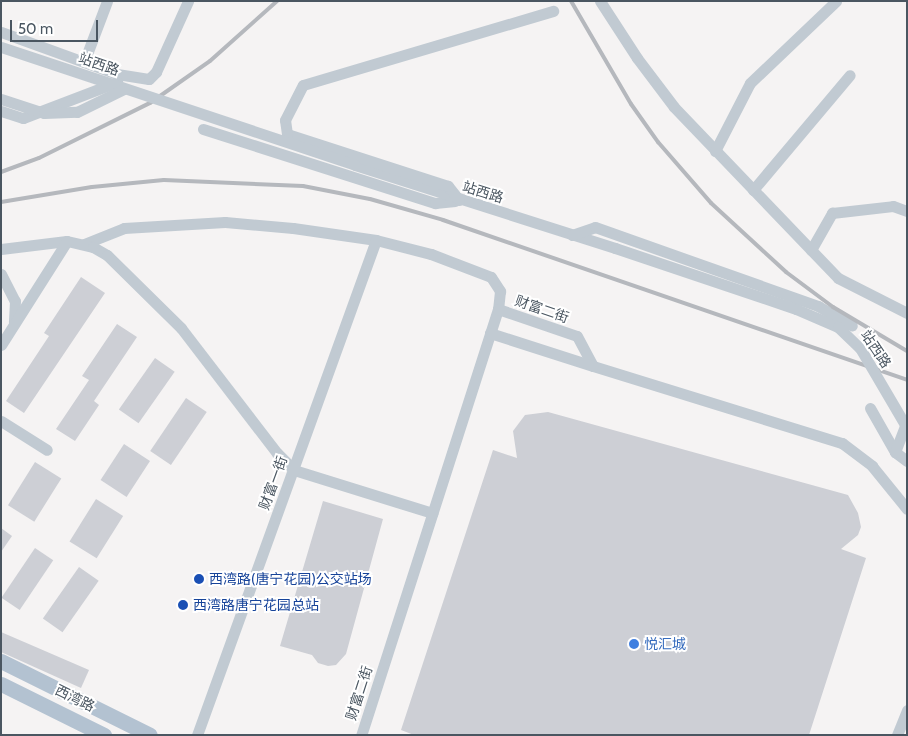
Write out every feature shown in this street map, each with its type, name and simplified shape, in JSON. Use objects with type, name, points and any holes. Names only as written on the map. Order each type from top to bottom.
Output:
[{"type":"main road","name":"西湾路","points":[[1,661],[150,735]]},
{"type":"main road","name":"西湾路","points":[[1,684],[104,735]]},
{"type":"street","points":[[84,62],[106,1]]},
{"type":"street","points":[[1,32],[84,62],[149,79],[156,72],[188,1]]},
{"type":"street","points":[[600,1],[637,58],[674,107],[838,278],[906,310]]},
{"type":"street","points":[[716,151],[750,83],[836,1]]},
{"type":"street","points":[[459,200],[448,186],[287,134],[285,120],[303,85],[553,11]]},
{"type":"street","name":"站西路","points":[[1,47],[459,200],[572,234],[796,309],[838,327],[860,348],[907,428]]},
{"type":"street","points":[[753,190],[850,75]]},
{"type":"street","points":[[1,111],[23,118],[133,76]]},
{"type":"street","points":[[1,99],[44,113],[77,112],[124,89]]},
{"type":"street","points":[[203,130],[434,203],[459,200]]},
{"type":"street","points":[[811,250],[832,213],[893,206],[907,211]]},
{"type":"street","points":[[84,244],[124,228],[225,222],[376,240],[431,254],[491,277],[500,291],[498,309]]},
{"type":"street","points":[[572,234],[595,227],[818,306],[852,326]]},
{"type":"street","name":"财富一街","points":[[197,735],[376,240]]},
{"type":"street","points":[[1,345],[67,241]]},
{"type":"street","points":[[1,249],[67,241],[84,244],[107,255],[156,301],[206,357],[277,453],[294,470],[432,513]]},
{"type":"street","points":[[1,274],[15,302],[13,326]]},
{"type":"street","name":"财富二街","points":[[362,735],[498,309],[577,336],[593,366]]},
{"type":"street","points":[[490,333],[830,438],[872,466],[907,509]]},
{"type":"street","points":[[870,408],[895,452],[907,461]]},
{"type":"street","points":[[1,420],[47,450]]},
{"type":"street","points":[[895,452],[907,421]]},
{"type":"street","points":[[897,735],[907,710]]},
{"type":"building","points":[[81,277],[105,293],[24,413],[6,401],[49,336],[44,333]]},
{"type":"building","points":[[117,324],[137,337],[94,401],[99,405],[75,441],[56,429],[89,380],[82,376]]},
{"type":"building","points":[[155,358],[175,372],[139,423],[119,410]]},
{"type":"building","points":[[186,398],[207,412],[171,465],[150,451]]},
{"type":"building","name":"悦汇城","points":[[548,412],[848,495],[858,513],[861,527],[858,535],[841,549],[866,558],[809,735],[414,735],[401,730],[493,450],[517,458],[513,431],[525,415]]},
{"type":"building","points":[[124,444],[150,461],[127,497],[101,480]]},
{"type":"building","points":[[35,462],[61,478],[34,522],[8,505]]},
{"type":"building","points":[[96,499],[123,516],[97,558],[70,541]]},
{"type":"building","points":[[323,501],[383,519],[346,654],[336,665],[328,666],[318,663],[312,655],[280,646]]},
{"type":"building","points":[[1,528],[12,536],[1,552]]},
{"type":"building","points":[[35,548],[53,560],[20,610],[1,598]]},
{"type":"building","points":[[79,567],[99,581],[63,632],[43,619]]},
{"type":"building","points":[[1,632],[89,670],[81,688],[1,652]]},
{"type":"railway","points":[[1,172],[39,158],[150,103],[210,61],[277,1]]},
{"type":"railway","points":[[571,1],[631,104],[658,142],[711,203],[786,272],[833,307],[907,351]]},
{"type":"railway","points":[[1,202],[92,187],[164,180],[303,186],[370,199],[443,220],[907,380]]},
{"type":"place","name":"西湾路(唐宁花园)公交站场","points":[[199,579]]},
{"type":"place","name":"西湾路唐宁花园总站","points":[[183,605]]},
{"type":"place","name":"悦汇城","points":[[634,644]]}]
